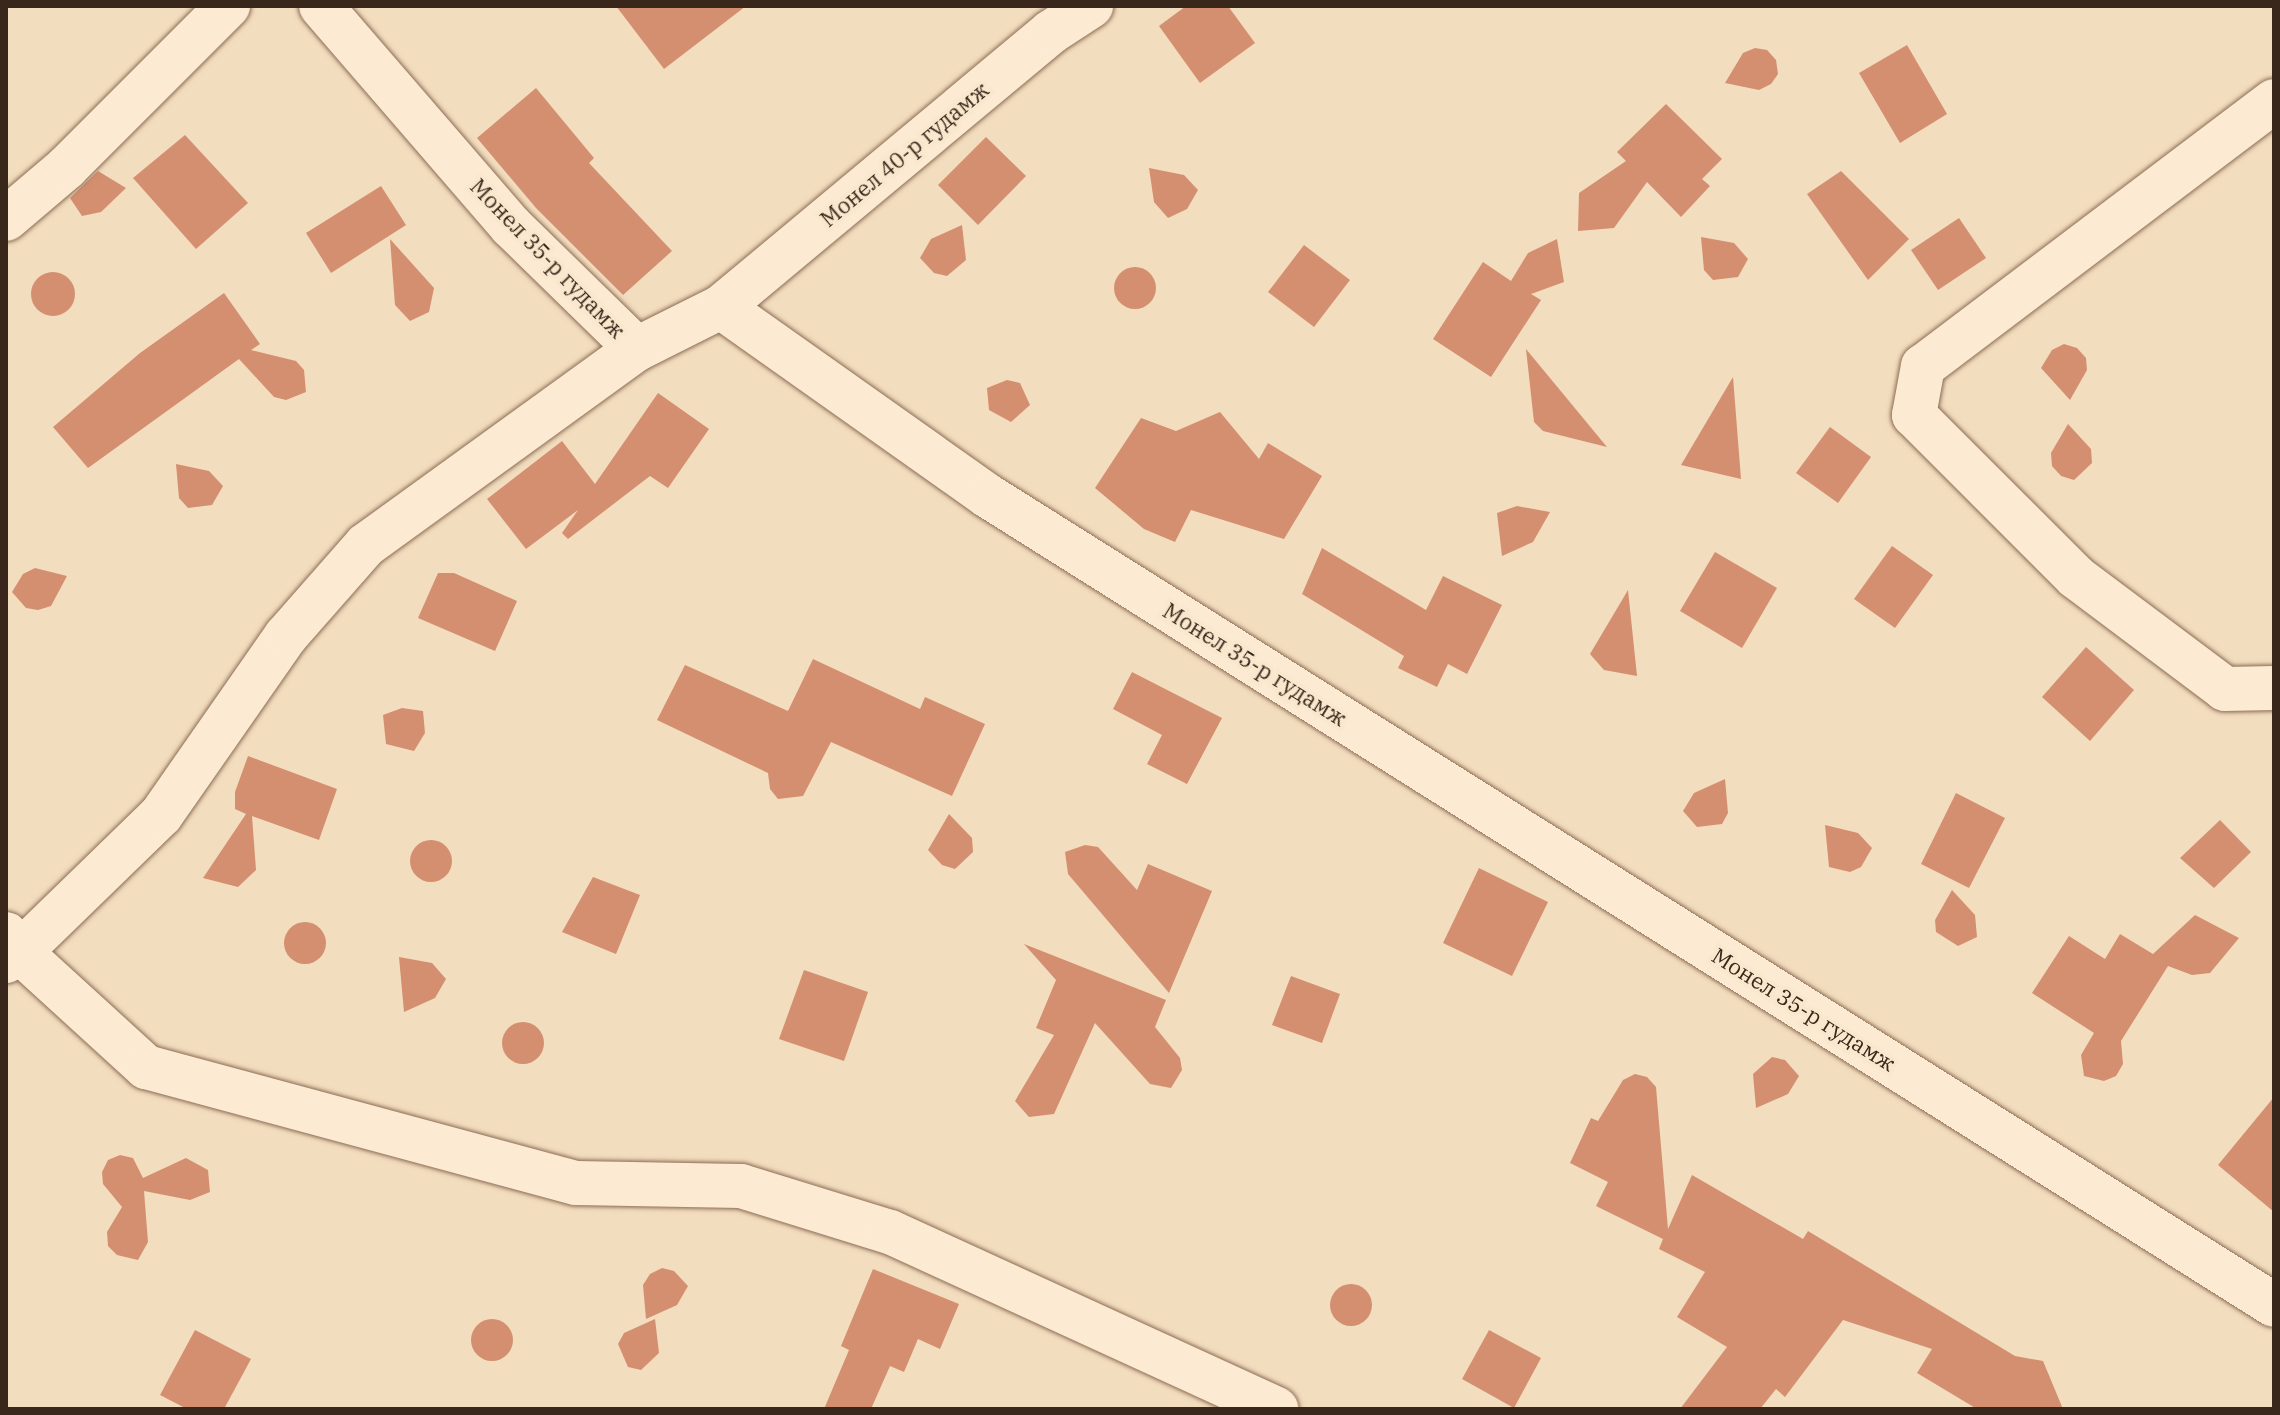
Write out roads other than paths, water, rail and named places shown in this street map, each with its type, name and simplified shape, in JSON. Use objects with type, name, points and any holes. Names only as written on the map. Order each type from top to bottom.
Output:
[{"type":"street","points":[[6,219],[67,167],[228,6]]},
{"type":"street","name":"Монел 35-р гудамж","points":[[321,6],[511,226],[637,349],[721,307],[988,496],[2274,1305]]},
{"type":"street","name":"Монел 40-р гудамж","points":[[721,307],[1051,32],[1091,6]]},
{"type":"street","points":[[2274,101],[1923,366],[1914,415],[2076,577],[2225,689],[2274,688]]},
{"type":"street","points":[[637,349],[366,545],[286,636],[161,815],[11,949],[146,1067],[576,1183],[741,1186],[890,1232],[1276,1409]]}]
